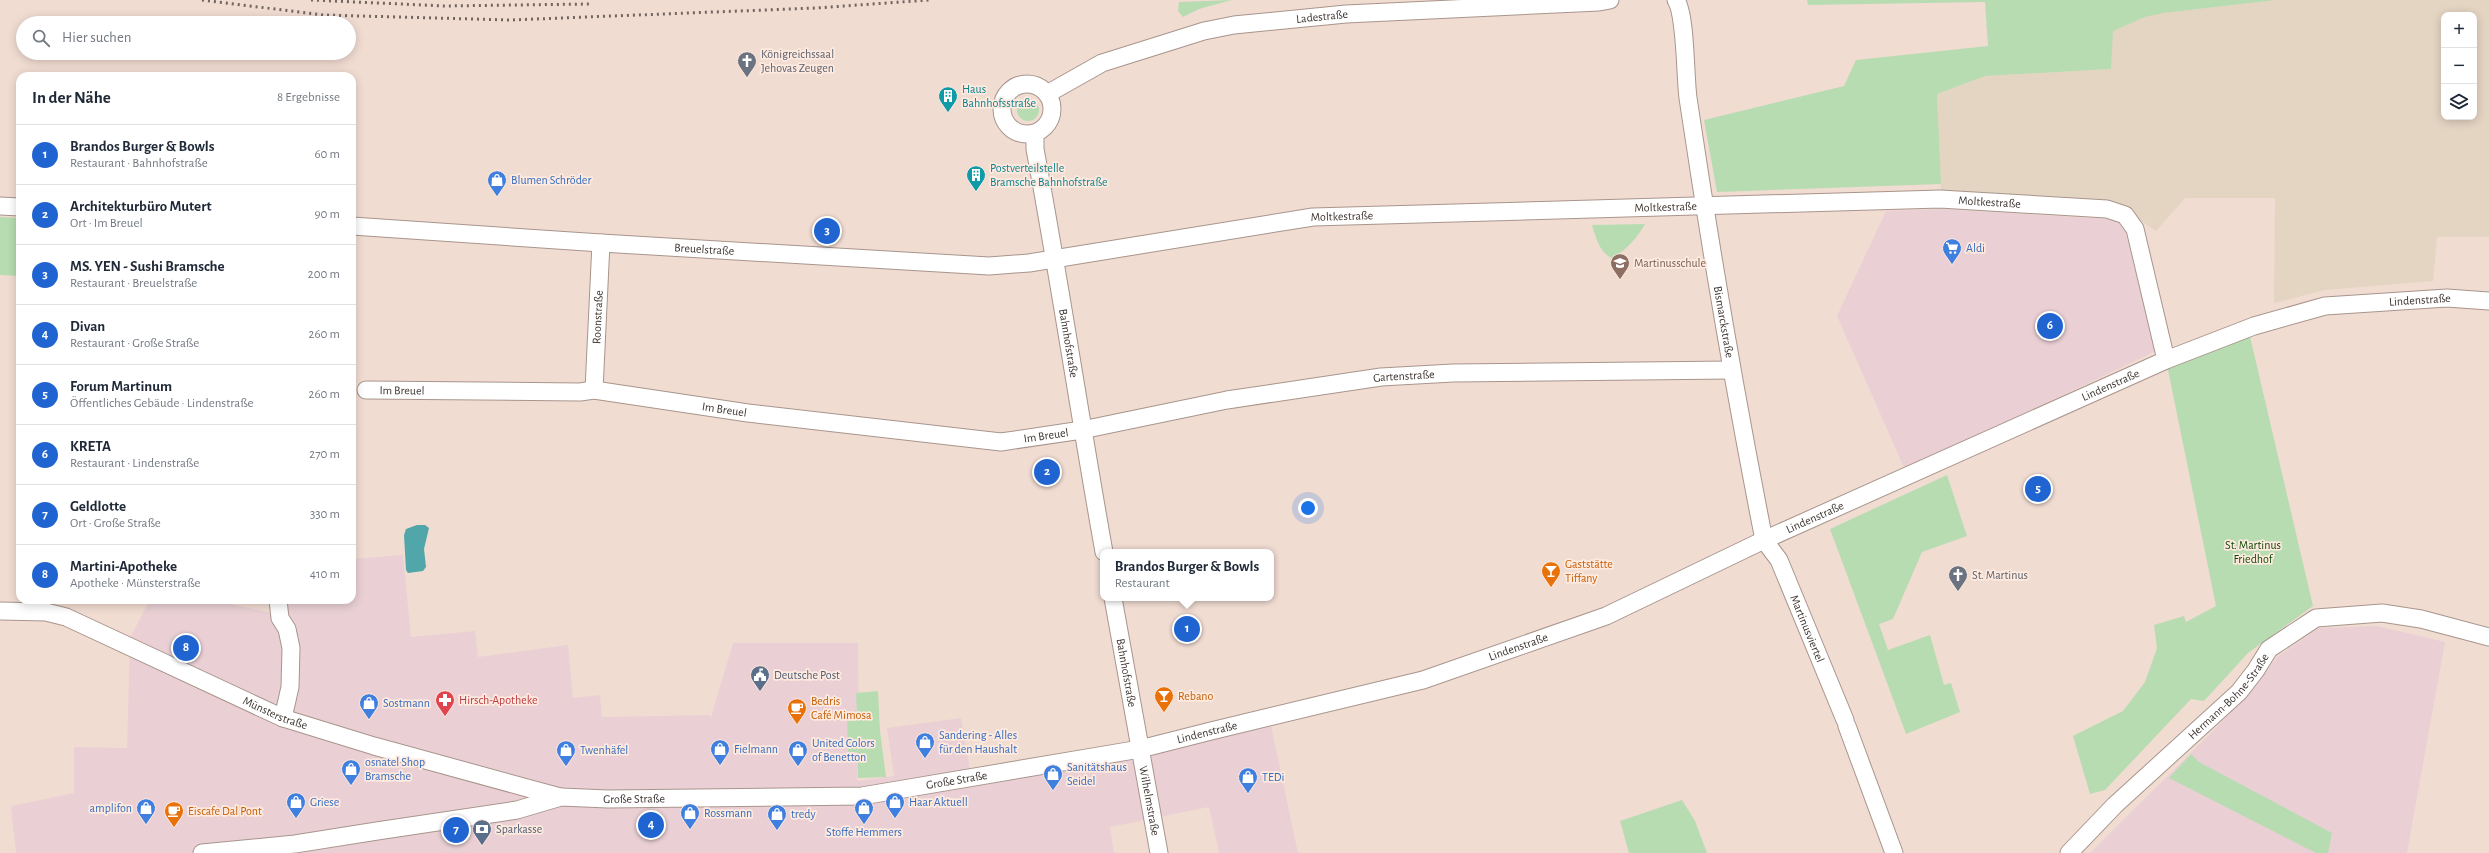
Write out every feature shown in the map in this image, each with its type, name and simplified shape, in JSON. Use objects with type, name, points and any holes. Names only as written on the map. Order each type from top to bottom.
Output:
[{"type":"street","name":"Ladestraße","points":[[1047,94],[1102,63],[1204,31],[1234,25],[1346,14],[1598,2],[1610,0]]},
{"type":"street","name":"Bismarckstraße","points":[[1676,0],[1682,15],[1685,76],[1731,370],[1764,540]]},
{"type":"street","points":[[1020,85],[1034,85],[1047,94],[1051,101],[1051,117],[1048,124],[1035,134],[1020,134],[1008,126],[1004,120],[1002,106],[1006,95],[1020,85]]},
{"type":"street","name":"Bahnhofstraße","points":[[1035,134],[1034,148],[1056,258],[1082,430],[1103,549]]},
{"type":"street","name":"Moltkestraße","points":[[1056,258],[1313,217],[1705,207],[1940,199],[2114,210],[2125,215],[2135,229],[2166,360]]},
{"type":"street","points":[[0,206],[16,207]]},
{"type":"street","name":"Breuelstraße","points":[[356,226],[601,243],[989,266],[1029,263],[1056,258]]},
{"type":"street","name":"Roonstraße","points":[[594,390],[601,243]]},
{"type":"street","name":"Lindenstraße","points":[[1140,748],[1423,680],[1606,616],[1764,540],[2166,360],[2254,326],[2325,306],[2447,298],[2489,301]]},
{"type":"street","name":"Gartenstraße","points":[[1082,430],[1227,400],[1381,377],[1453,373],[1731,370]]},
{"type":"street","name":"Im Breuel","points":[[366,390],[580,392],[594,390],[748,413],[1001,442],[1082,430]]},
{"type":"street","name":"Martinusviertel","points":[[1764,540],[1779,560],[1846,723],[1894,853]]},
{"type":"street","name":"Bahnhofstraße","points":[[1114,601],[1140,748]]},
{"type":"street","points":[[278,604],[280,618],[287,629],[291,648],[290,687],[283,718]]},
{"type":"street","name":"Münsterstraße","points":[[0,611],[46,612],[66,617],[283,718],[374,746],[561,797]]},
{"type":"street","name":"Hermann-Bohne-Straße","points":[[2069,853],[2115,805],[2238,692],[2256,670],[2269,649],[2316,618],[2382,613],[2421,619],[2489,637]]},
{"type":"street","name":"Große Straße","points":[[202,853],[295,844],[377,832],[517,810],[561,797],[608,800],[862,796],[1140,748]]},
{"type":"street","name":"Wilhelmstraße","points":[[1140,748],[1159,853]]},
{"type":"shaded area","points":[[2277,0],[2489,0],[2489,237],[2437,237],[2433,281],[2325,290],[2274,303],[2275,198],[2185,198],[2156,231],[2116,204],[1941,191],[1937,94],[1985,76],[2111,69],[2112,31],[2145,17],[2163,13]]},
{"type":"shaded area","points":[[1940,209],[2110,219],[2123,222],[2156,351],[1905,470],[1837,316],[1886,211]]},
{"type":"shaded area","points":[[403,555],[411,637],[475,631],[478,657],[568,645],[573,698],[600,695],[602,717],[710,715],[710,720],[733,643],[858,643],[859,715],[857,781],[894,776],[887,728],[961,718],[973,787],[1147,755],[1271,726],[1298,853],[1219,853],[1209,807],[1110,827],[1114,853],[16,853],[11,806],[74,793],[74,747],[127,748],[130,638],[148,604],[230,604],[282,615],[281,604],[356,604],[356,559]]},
{"type":"shaded area","points":[[2377,626],[2445,642],[2407,853],[2090,853],[2213,731],[2254,687],[2277,657],[2319,628]]},
{"type":"green space","points":[[1232,0],[1199,9],[1183,17],[1178,11],[1179,2]]},
{"type":"green space","points":[[1807,0],[2277,0],[2163,13],[2145,17],[2113,31],[2111,69],[1985,76],[1937,94],[1941,184],[1717,192],[1704,120],[1844,86],[1856,60],[1988,46],[1985,2],[1808,5]]},
{"type":"green space","points":[[1028,99],[1036,102],[1039,110],[1036,118],[1028,121],[1020,118],[1017,110],[1020,102]]},
{"type":"green space","points":[[0,217],[16,218],[16,276],[0,275]]},
{"type":"green space","points":[[1645,224],[1631,244],[1616,256],[1611,258],[1601,248],[1592,225]]},
{"type":"green space","name":"St. Martinus Friedhof","points":[[2248,328],[2313,606],[2248,653],[2204,701],[2191,699],[2105,790],[2090,794],[2073,736],[2123,711],[2145,682],[2157,648],[2154,625],[2184,616],[2186,622],[2216,606],[2166,360]]},
{"type":"green space","points":[[1947,475],[1967,536],[1922,552],[1893,619],[1879,624],[1888,650],[1930,635],[1944,685],[1951,683],[1960,712],[1906,734],[1830,529]]},
{"type":"green space","points":[[878,691],[880,731],[886,777],[858,778],[857,752],[848,752],[847,714],[857,713],[856,693]]},
{"type":"green space","points":[[2191,754],[2199,762],[2332,833],[2328,853],[2316,853],[2169,778]]},
{"type":"green space","points":[[1682,800],[1695,821],[1707,853],[1629,853],[1620,821]]},
{"type":"water","points":[[417,525],[425,525],[429,528],[424,549],[426,567],[423,571],[408,573],[406,570],[404,535],[406,529]]},
{"type":"railway","points":[[202,0],[323,15],[510,20],[816,8],[929,0]]},
{"type":"railway","points":[[311,0],[445,6],[590,4]]},
{"type":"place","name":"Königreichssaal Jehovas Zeugen","points":[[747,78]]},
{"type":"place","name":"Haus Bahnhofsstraße","points":[[948,113]]},
{"type":"place","name":"Postverteilstelle Bramsche Bahnhofstraße","points":[[976,192]]},
{"type":"place","name":"Blumen Schröder","points":[[497,197]]},
{"type":"place","name":"MS. YEN - Sushi Bramsche","points":[[827,231]]},
{"type":"place","name":"Aldi","points":[[1952,265]]},
{"type":"place","name":"Martinusschule","points":[[1620,280]]},
{"type":"place","name":"KRETA","points":[[2050,326]]},
{"type":"place","name":"Architekturbüro Mutert","points":[[1047,472]]},
{"type":"place","name":"Forum Martinum","points":[[2038,489]]},
{"type":"place","name":"Gaststätte Tiffany","points":[[1551,588]]},
{"type":"place","name":"St. Martinus","points":[[1958,592]]},
{"type":"place","name":"Brandos Burger & Bowls","points":[[1187,629]]},
{"type":"place","name":"Martini-Apotheke","points":[[186,648]]},
{"type":"place","name":"Deutsche Post","points":[[760,692]]},
{"type":"place","name":"Rebano","points":[[1164,713]]},
{"type":"place","name":"Hirsch-Apotheke","points":[[445,717]]},
{"type":"place","name":"Sostmann","points":[[369,720]]},
{"type":"place","name":"Bedris Café Mimosa","points":[[797,725]]},
{"type":"place","name":"Sandering - Alles für den Haushalt","points":[[925,759]]},
{"type":"place","name":"Fielmann","points":[[720,766]]},
{"type":"place","name":"Twenhäfel","points":[[566,767]]},
{"type":"place","name":"United Colors of Benetton","points":[[798,767]]},
{"type":"place","name":"osnatel Shop Bramsche","points":[[351,786]]},
{"type":"place","name":"Sanitätshaus Seidel","points":[[1053,791]]},
{"type":"place","name":"TEDi","points":[[1248,794]]},
{"type":"place","name":"Griese","points":[[296,819]]},
{"type":"place","name":"Haar Aktuell","points":[[895,819]]},
{"type":"place","name":"amplifon","points":[[146,825]]},
{"type":"place","name":"Divan","points":[[651,825]]},
{"type":"place","name":"Stoffe Hemmers","points":[[864,825]]},
{"type":"place","name":"Eiscafe Dal Pont","points":[[174,828]]},
{"type":"place","name":"Geldlotte","points":[[456,830]]},
{"type":"place","name":"Rossmann","points":[[690,830]]},
{"type":"place","name":"tredy","points":[[777,831]]},
{"type":"place","name":"Sparkasse","points":[[482,846]]}]
